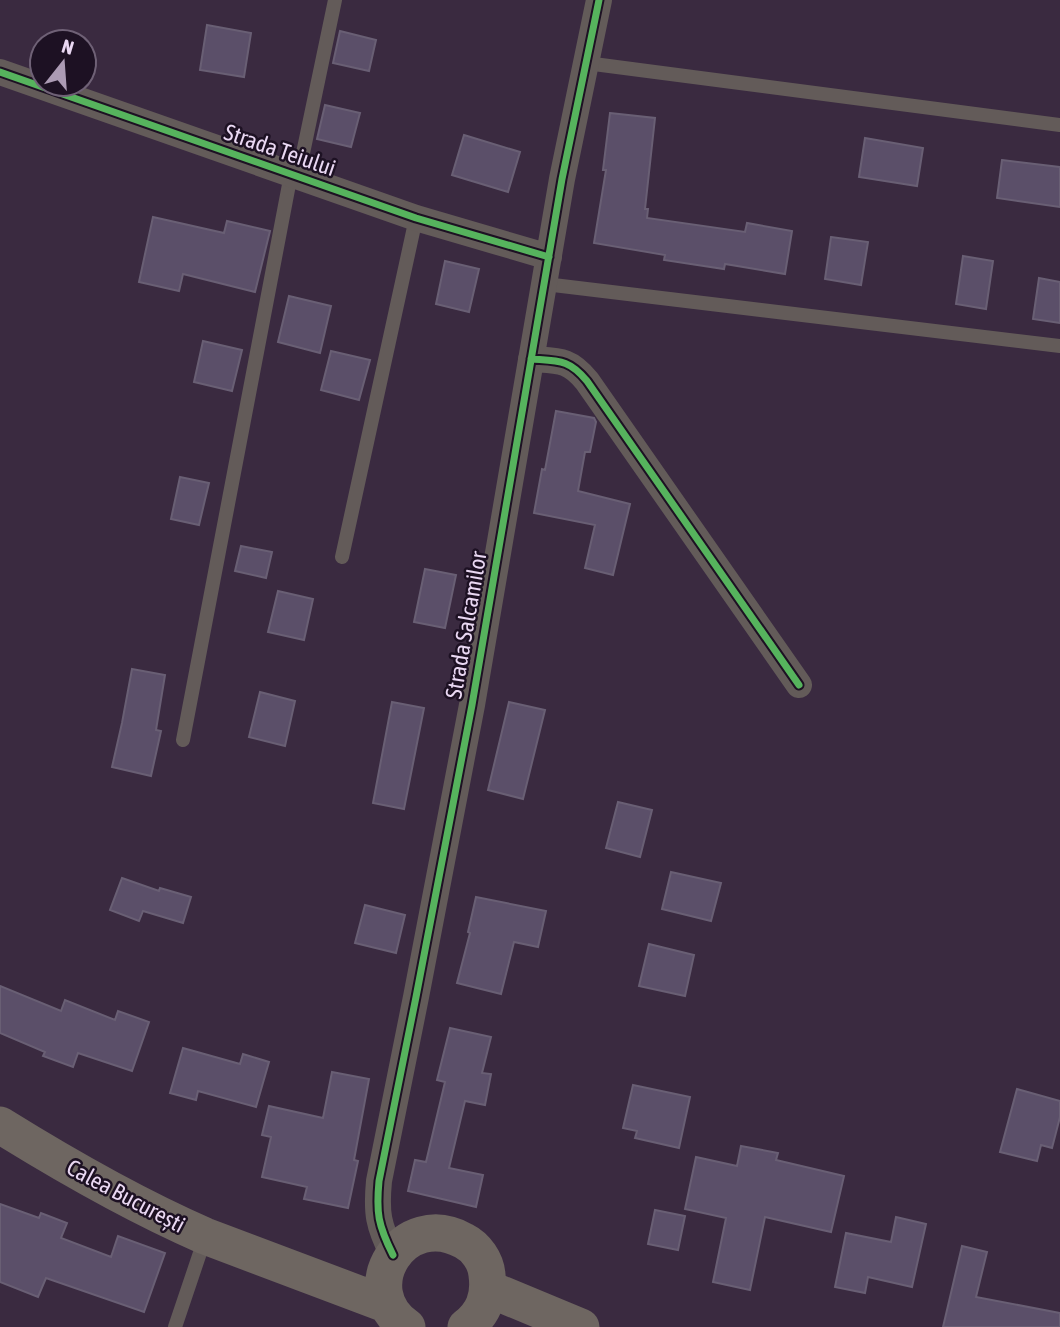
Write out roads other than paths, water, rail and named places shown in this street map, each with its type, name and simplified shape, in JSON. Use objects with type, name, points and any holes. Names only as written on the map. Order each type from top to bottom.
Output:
[{"type":"main road","name":"Calea București","points":[[0,1125],[131,1201],[205,1236],[257,1255],[398,1316]]},
{"type":"main road","points":[[398,1316],[385,1293],[384,1279],[390,1260],[403,1243],[416,1236],[434,1232],[452,1234],[468,1242],[480,1255],[487,1271],[476,1313]]},
{"type":"main road","name":"Calea București","points":[[257,1255],[339,1266],[390,1260]]},
{"type":"main road","points":[[476,1313],[519,1327]]},
{"type":"main road","points":[[476,1313],[581,1327]]},
{"type":"street","name":"Strada Salcamilor","points":[[390,1260],[378,1221],[379,1181],[469,718],[562,179],[599,0]]},
{"type":"street","name":"Strada Teiului","points":[[0,72],[416,218],[549,257]]},
{"type":"street","points":[[531,359],[565,362],[587,382],[799,685]]},
{"type":"lane","points":[[183,740],[294,176],[335,0]]},
{"type":"lane","points":[[586,63],[1060,125]]},
{"type":"lane","points":[[342,556],[416,218]]},
{"type":"lane","points":[[545,284],[1060,346]]},
{"type":"lane","points":[[175,1327],[205,1236]]}]
